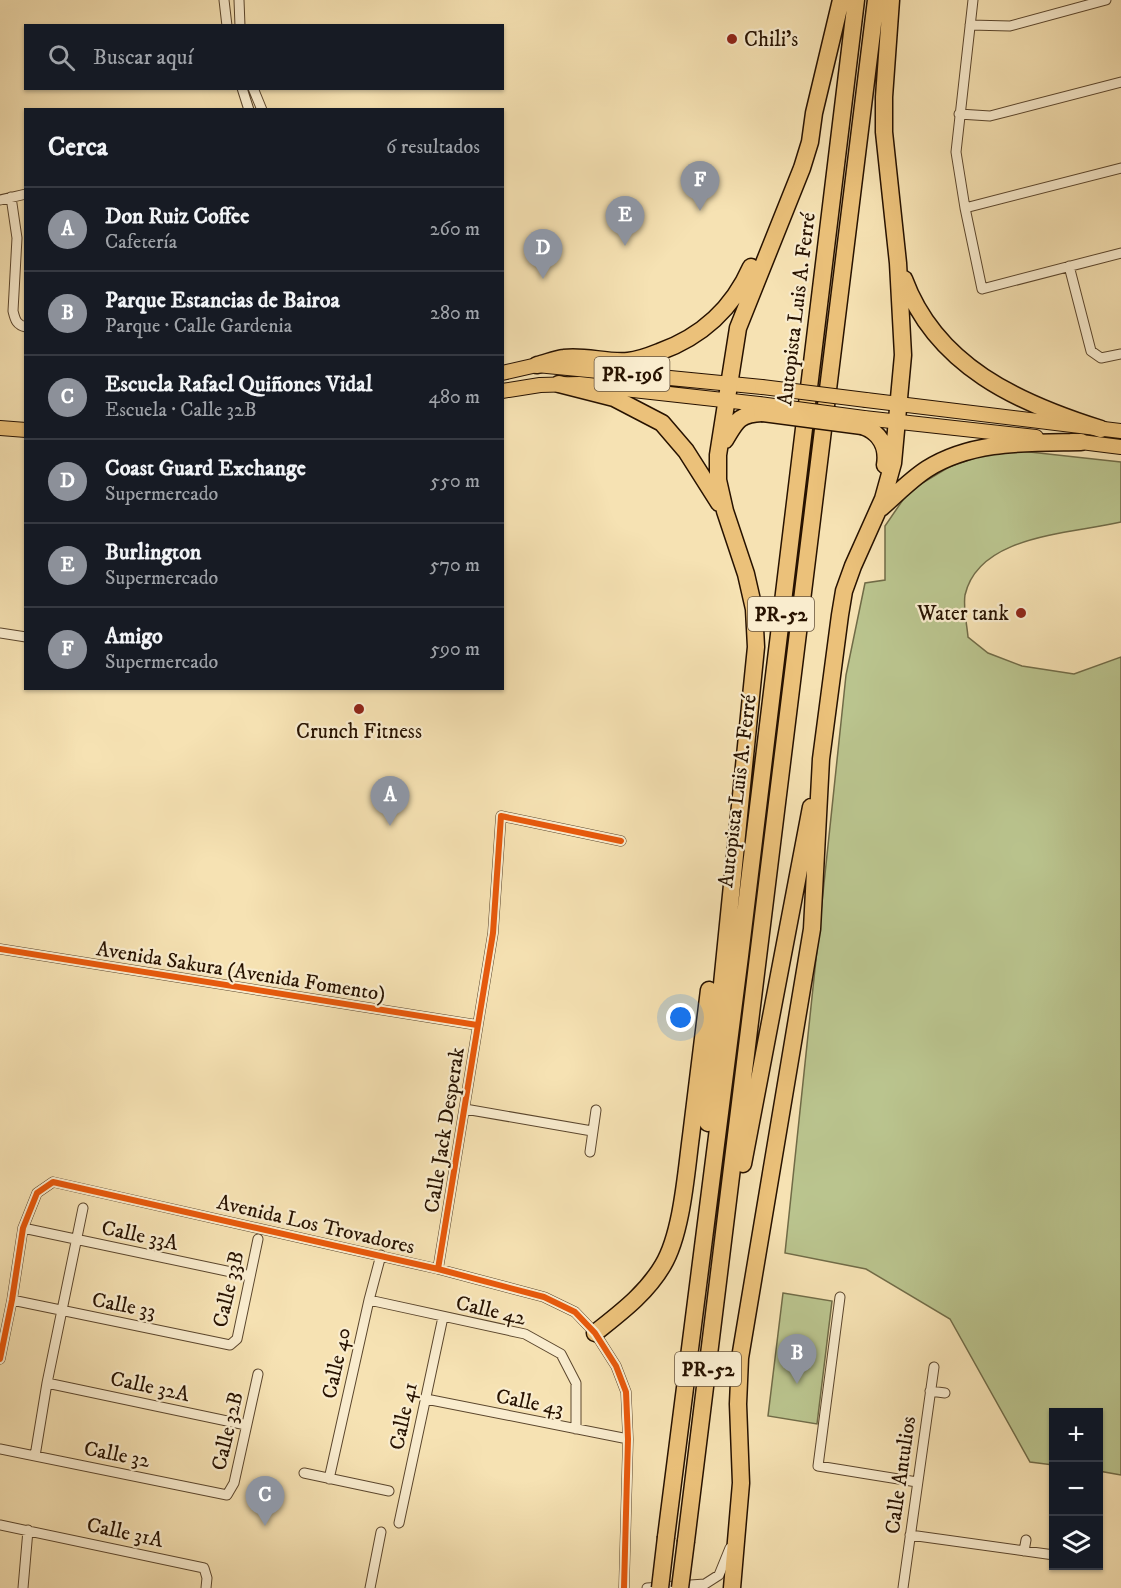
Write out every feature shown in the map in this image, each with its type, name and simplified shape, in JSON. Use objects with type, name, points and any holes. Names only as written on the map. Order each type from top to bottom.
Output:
[{"type":"highway","points":[[705,1228],[702,1180],[756,647],[754,609],[746,574],[725,512],[718,480],[719,449],[738,328],[802,168],[810,142],[814,113],[841,0]]},
{"type":"highway","name":"Autopista Luis A. Ferré","points":[[660,1588],[856,0]]},
{"type":"highway","name":"Autopista Luis A. Ferré","points":[[680,1588],[876,0]]},
{"type":"highway","points":[[729,1197],[742,1164],[749,1134],[821,759],[844,591],[888,486],[893,464],[903,355],[898,262],[884,132],[884,97],[891,0]]},
{"type":"highway","points":[[537,365],[564,358],[611,362],[647,357],[684,342],[723,312],[744,281],[814,113]]},
{"type":"highway","points":[[898,262],[915,305],[937,336],[955,355],[980,375],[1013,396],[1055,414],[1101,429]]},
{"type":"highway","points":[[559,384],[614,398],[662,423],[686,451],[725,512]]},
{"type":"highway","points":[[719,449],[740,418],[760,408],[863,422],[885,445],[886,458],[878,511]]},
{"type":"highway","points":[[878,511],[911,480],[943,460],[978,449],[1011,443],[1081,442]]},
{"type":"highway","points":[[595,1333],[648,1287],[664,1264],[674,1236],[685,1187],[732,818],[744,752]]},
{"type":"highway","points":[[732,1588],[741,1483],[738,1404],[740,1358],[812,929],[821,759]]},
{"type":"main road","name":"PR-196","points":[[504,373],[537,365],[728,392],[760,408]]},
{"type":"main road","name":"PR-196","points":[[504,391],[527,386],[559,384],[728,392],[762,387],[1121,431]]},
{"type":"main road","points":[[863,422],[897,423],[1121,447]]},
{"type":"main road","points":[[0,428],[24,430]]},
{"type":"street","points":[[224,0],[227,24]]},
{"type":"street","points":[[239,0],[240,24]]},
{"type":"street","points":[[973,0],[956,152],[964,208],[982,289],[1121,253]]},
{"type":"street","points":[[970,26],[1010,26],[1106,0]]},
{"type":"street","points":[[959,114],[990,116],[1121,82]]},
{"type":"street","points":[[243,90],[248,108]]},
{"type":"street","points":[[254,90],[261,108]]},
{"type":"street","points":[[964,208],[1121,168]]},
{"type":"street","points":[[0,200],[24,194]]},
{"type":"street","points":[[10,197],[15,214],[16,238],[13,310],[15,320],[20,326],[24,327]]},
{"type":"street","points":[[1069,266],[1091,351],[1101,358],[1121,354]]},
{"type":"street","points":[[0,633],[24,637]]},
{"type":"street","name":"Calle Jack Desperak","points":[[438,1269],[493,933],[501,816],[621,841]]},
{"type":"street","name":"Avenida Sakura (Avenida Fomento)","points":[[0,949],[477,1025]]},
{"type":"street","points":[[465,1109],[592,1131]]},
{"type":"street","points":[[590,1152],[596,1110]]},
{"type":"street","name":"Avenida Los Trovadores","points":[[0,1355],[12,1300],[23,1228],[37,1193],[53,1182],[381,1255],[544,1297],[575,1312],[595,1333],[616,1366],[626,1392],[628,1439],[624,1588]]},
{"type":"street","points":[[35,1456],[47,1383],[83,1208]]},
{"type":"street","name":"Calle 33A","points":[[23,1228],[250,1276]]},
{"type":"street","name":"Calle 33B","points":[[230,1345],[237,1339],[258,1239]]},
{"type":"street","name":"Calle 40","points":[[329,1479],[381,1255]]},
{"type":"street","points":[[840,1298],[818,1466],[917,1482]]},
{"type":"street","name":"Calle 42","points":[[369,1299],[525,1334],[561,1354],[576,1383],[576,1429]]},
{"type":"street","name":"Calle 33","points":[[12,1300],[230,1345]]},
{"type":"street","name":"Calle 41","points":[[399,1523],[443,1317]]},
{"type":"street","name":"Calle Antulios","points":[[903,1588],[934,1366]]},
{"type":"street","name":"Calle 32B","points":[[226,1495],[234,1483],[258,1374]]},
{"type":"street","name":"Calle 32A","points":[[47,1383],[246,1425]]},
{"type":"street","points":[[930,1390],[945,1393]]},
{"type":"street","name":"Calle 43","points":[[426,1399],[628,1439]]},
{"type":"street","name":"Calle 32","points":[[0,1449],[226,1495]]},
{"type":"street","points":[[304,1473],[389,1491]]},
{"type":"street","points":[[0,1525],[28,1530],[23,1588]]},
{"type":"street","name":"Calle 31A","points":[[28,1530],[204,1568],[207,1578],[206,1588]]},
{"type":"street","points":[[370,1588],[381,1532]]},
{"type":"street","points":[[647,1588],[709,1586],[719,1575],[736,1535]]},
{"type":"street","points":[[910,1535],[1049,1555]]},
{"type":"street","points":[[1024,1551],[1026,1539]]},
{"type":"green space","points":[[1011,450],[1121,462],[1121,522],[1054,534],[1008,548],[988,560],[974,575],[965,595],[964,605],[968,637],[988,653],[1022,666],[1074,674],[1121,657],[1121,1475],[1103,1472],[1103,1408],[1049,1408],[1049,1464],[1030,1462],[950,1319],[866,1269],[785,1253],[846,675],[865,583],[885,580],[885,526],[909,491],[949,467],[986,454]]},
{"type":"green space","points":[[783,1293],[832,1301],[817,1424],[768,1416]]},
{"type":"cycle path","points":[[438,1269],[493,933],[501,816],[621,841]]},
{"type":"cycle path","points":[[0,949],[477,1025]]},
{"type":"cycle path","points":[[0,1359],[23,1228],[37,1193],[53,1182],[438,1269],[544,1297],[575,1312],[595,1333],[616,1366],[626,1392],[628,1439],[624,1588]]},
{"type":"place","name":"Chili's","points":[[732,39]]},
{"type":"place","name":"Amigo","points":[[700,211]]},
{"type":"place","name":"Burlington","points":[[625,246]]},
{"type":"place","name":"Coast Guard Exchange","points":[[543,279]]},
{"type":"place","name":"Water tank","points":[[1021,613]]},
{"type":"place","name":"Crunch Fitness","points":[[359,709]]},
{"type":"place","name":"Don Ruiz Coffee","points":[[390,826]]},
{"type":"place","name":"Parque Estancias de Bairoa","points":[[797,1384]]},
{"type":"place","name":"Escuela Rafael Quiñones Vidal","points":[[265,1526]]}]
